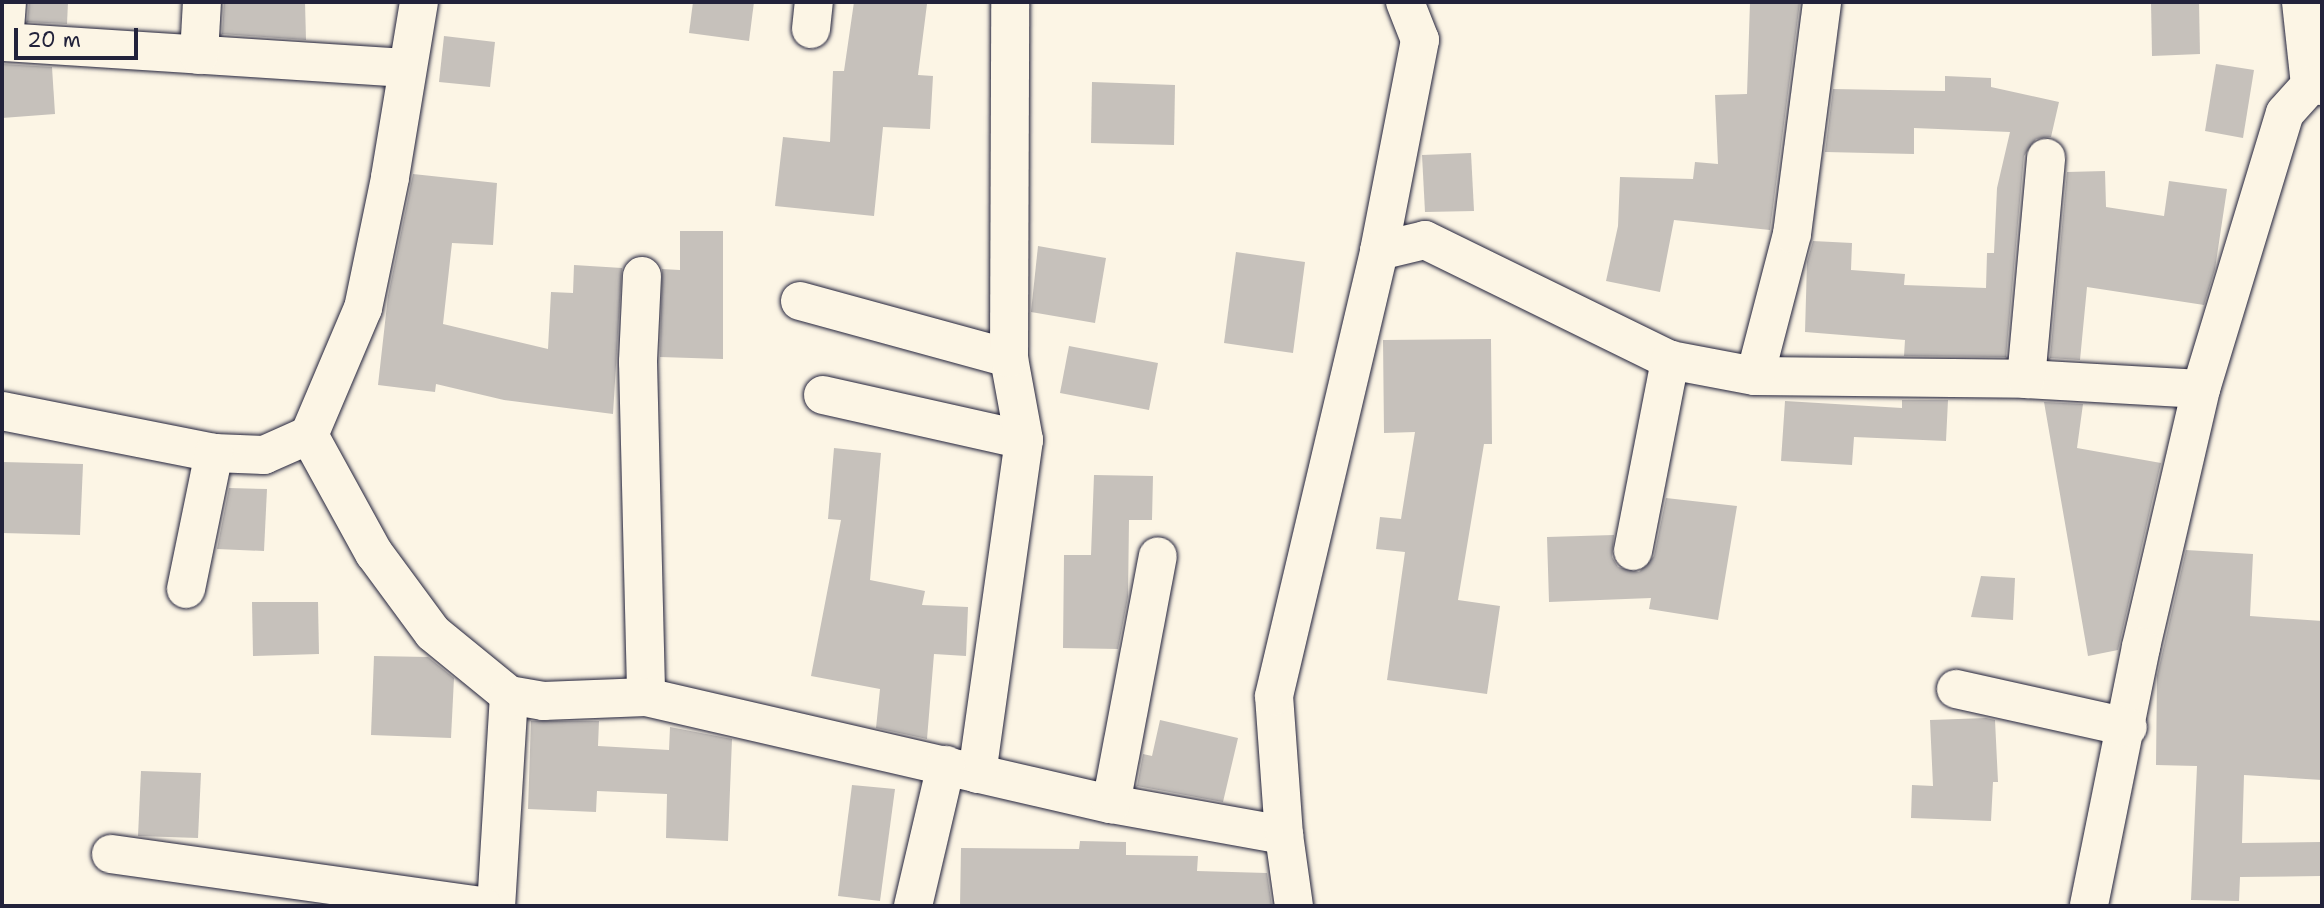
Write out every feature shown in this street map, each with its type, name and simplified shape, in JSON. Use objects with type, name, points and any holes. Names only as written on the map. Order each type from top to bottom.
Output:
[{"type":"street","points":[[8,2],[4,42],[406,68]]},
{"type":"street","points":[[199,55],[202,2]]},
{"type":"street","points":[[2,411],[214,453],[264,455],[309,435],[363,307],[390,178],[419,2]]},
{"type":"street","points":[[913,906],[962,769],[1024,440],[1009,358],[1010,2]]},
{"type":"street","points":[[1294,906],[1284,835],[1274,696],[1379,251],[1420,40],[1405,2]]},
{"type":"street","points":[[1755,376],[1792,234],[1822,2]]},
{"type":"street","points":[[2089,906],[2128,727],[2141,647],[2201,389],[2285,113],[2316,86],[2301,2]]},
{"type":"street","points":[[2026,379],[2046,158]]},
{"type":"street","points":[[1379,251],[1425,240],[1670,360],[1755,376],[2026,379],[2201,389]]},
{"type":"street","points":[[642,276],[638,362],[646,697]]},
{"type":"street","points":[[800,301],[1009,358]]},
{"type":"street","points":[[1633,551],[1670,360]]},
{"type":"street","points":[[823,395],[1024,440]]},
{"type":"street","points":[[309,435],[374,553],[433,633],[509,695],[543,701],[646,697],[1111,804],[1284,835]]},
{"type":"street","points":[[186,589],[214,453]]},
{"type":"street","points":[[1111,804],[1158,556]]},
{"type":"street","points":[[1956,689],[2128,727]]},
{"type":"street","points":[[496,906],[509,695]]},
{"type":"street","points":[[111,854],[482,906]]},
{"type":"building","points":[[29,2],[68,2],[67,24],[27,22]]},
{"type":"building","points":[[224,2],[305,2],[306,40],[222,34]]},
{"type":"building","points":[[693,2],[754,2],[749,41],[689,33]]},
{"type":"building","points":[[854,2],[927,4],[918,75],[933,76],[930,129],[883,127],[874,216],[775,206],[783,137],[830,142],[833,71],[844,71]]},
{"type":"building","points":[[1750,2],[1800,2],[1770,230],[1674,220],[1660,292],[1606,281],[1618,226],[1620,177],[1693,179],[1695,162],[1718,164],[1715,95],[1747,94]]},
{"type":"building","points":[[2151,2],[2199,2],[2200,54],[2152,56]]},
{"type":"building","points":[[444,36],[495,42],[490,87],[439,82]]},
{"type":"building","points":[[2,64],[52,67],[55,114],[2,118]]},
{"type":"building","points":[[2216,64],[2254,70],[2243,138],[2205,131]]},
{"type":"building","points":[[1945,76],[1991,78],[1991,87],[2059,102],[2051,137],[2036,139],[2024,156],[2006,357],[1904,356],[1905,340],[1805,332],[1807,262],[1813,241],[1852,243],[1851,270],[1905,274],[1904,285],[1986,288],[1987,253],[1994,253],[1997,188],[2010,132],[1914,128],[1914,154],[1825,152],[1833,89],[1945,91]]},
{"type":"building","points":[[1092,82],[1175,85],[1174,145],[1091,143]]},
{"type":"building","points":[[1471,153],[1474,211],[1425,212],[1422,155]]},
{"type":"building","points":[[2105,171],[2106,207],[2164,216],[2169,181],[2227,189],[2215,269],[2204,305],[2087,287],[2080,360],[2050,358],[2067,172]]},
{"type":"building","points":[[413,174],[497,183],[493,245],[452,243],[443,324],[548,349],[551,292],[573,293],[574,265],[622,268],[613,414],[504,400],[436,384],[435,392],[378,385],[388,296]]},
{"type":"building","points":[[680,231],[723,231],[723,359],[660,357],[662,269],[680,270]]},
{"type":"building","points":[[1038,246],[1106,258],[1095,323],[1031,312]]},
{"type":"building","points":[[1236,252],[1305,262],[1293,353],[1224,343]]},
{"type":"building","points":[[1491,339],[1492,444],[1484,444],[1458,600],[1500,606],[1487,694],[1387,680],[1405,552],[1376,549],[1380,517],[1401,519],[1415,432],[1384,433],[1383,340]]},
{"type":"building","points":[[1069,346],[1158,363],[1149,410],[1060,393]]},
{"type":"building","points":[[1902,400],[1948,400],[1946,441],[1854,437],[1852,465],[1781,461],[1785,401],[1902,408]]},
{"type":"building","points":[[2044,402],[2083,404],[2077,448],[2161,463],[2118,650],[2088,656]]},
{"type":"building","points":[[834,448],[881,453],[870,580],[925,591],[922,605],[968,607],[966,656],[934,654],[927,739],[876,728],[880,689],[811,676],[841,520],[828,519]]},
{"type":"building","points":[[2,462],[83,464],[80,535],[2,533]]},
{"type":"building","points":[[1094,475],[1153,476],[1152,520],[1129,520],[1128,597],[1118,649],[1063,648],[1064,555],[1091,555]]},
{"type":"building","points":[[229,488],[267,489],[264,551],[217,549]]},
{"type":"building","points":[[1666,498],[1737,506],[1718,620],[1649,609],[1651,598],[1549,602],[1547,537],[1614,535],[1612,557],[1618,567],[1639,572],[1654,556]]},
{"type":"building","points":[[2186,550],[2253,554],[2250,616],[2322,621],[2322,780],[2244,775],[2242,843],[2321,842],[2321,876],[2240,877],[2239,901],[2191,900],[2197,766],[2156,765],[2157,676]]},
{"type":"building","points":[[1981,576],[2015,578],[2013,620],[1971,617]]},
{"type":"building","points":[[252,602],[318,602],[319,654],[253,656]]},
{"type":"building","points":[[374,656],[428,657],[454,678],[451,738],[371,735]]},
{"type":"building","points":[[1160,720],[1238,738],[1223,802],[1137,786],[1143,754],[1152,756]]},
{"type":"building","points":[[1930,720],[1995,720],[1998,782],[1993,782],[1991,821],[1911,818],[1912,785],[1933,786]]},
{"type":"building","points":[[531,721],[599,721],[598,746],[669,750],[670,727],[732,739],[728,841],[666,838],[667,794],[597,791],[596,812],[528,809]]},
{"type":"building","points":[[141,771],[201,773],[198,838],[138,836]]},
{"type":"building","points":[[852,785],[895,789],[880,901],[838,896]]},
{"type":"building","points":[[1080,841],[1126,842],[1126,855],[1198,856],[1197,871],[1267,873],[1272,906],[960,906],[961,848],[1079,849]]}]
